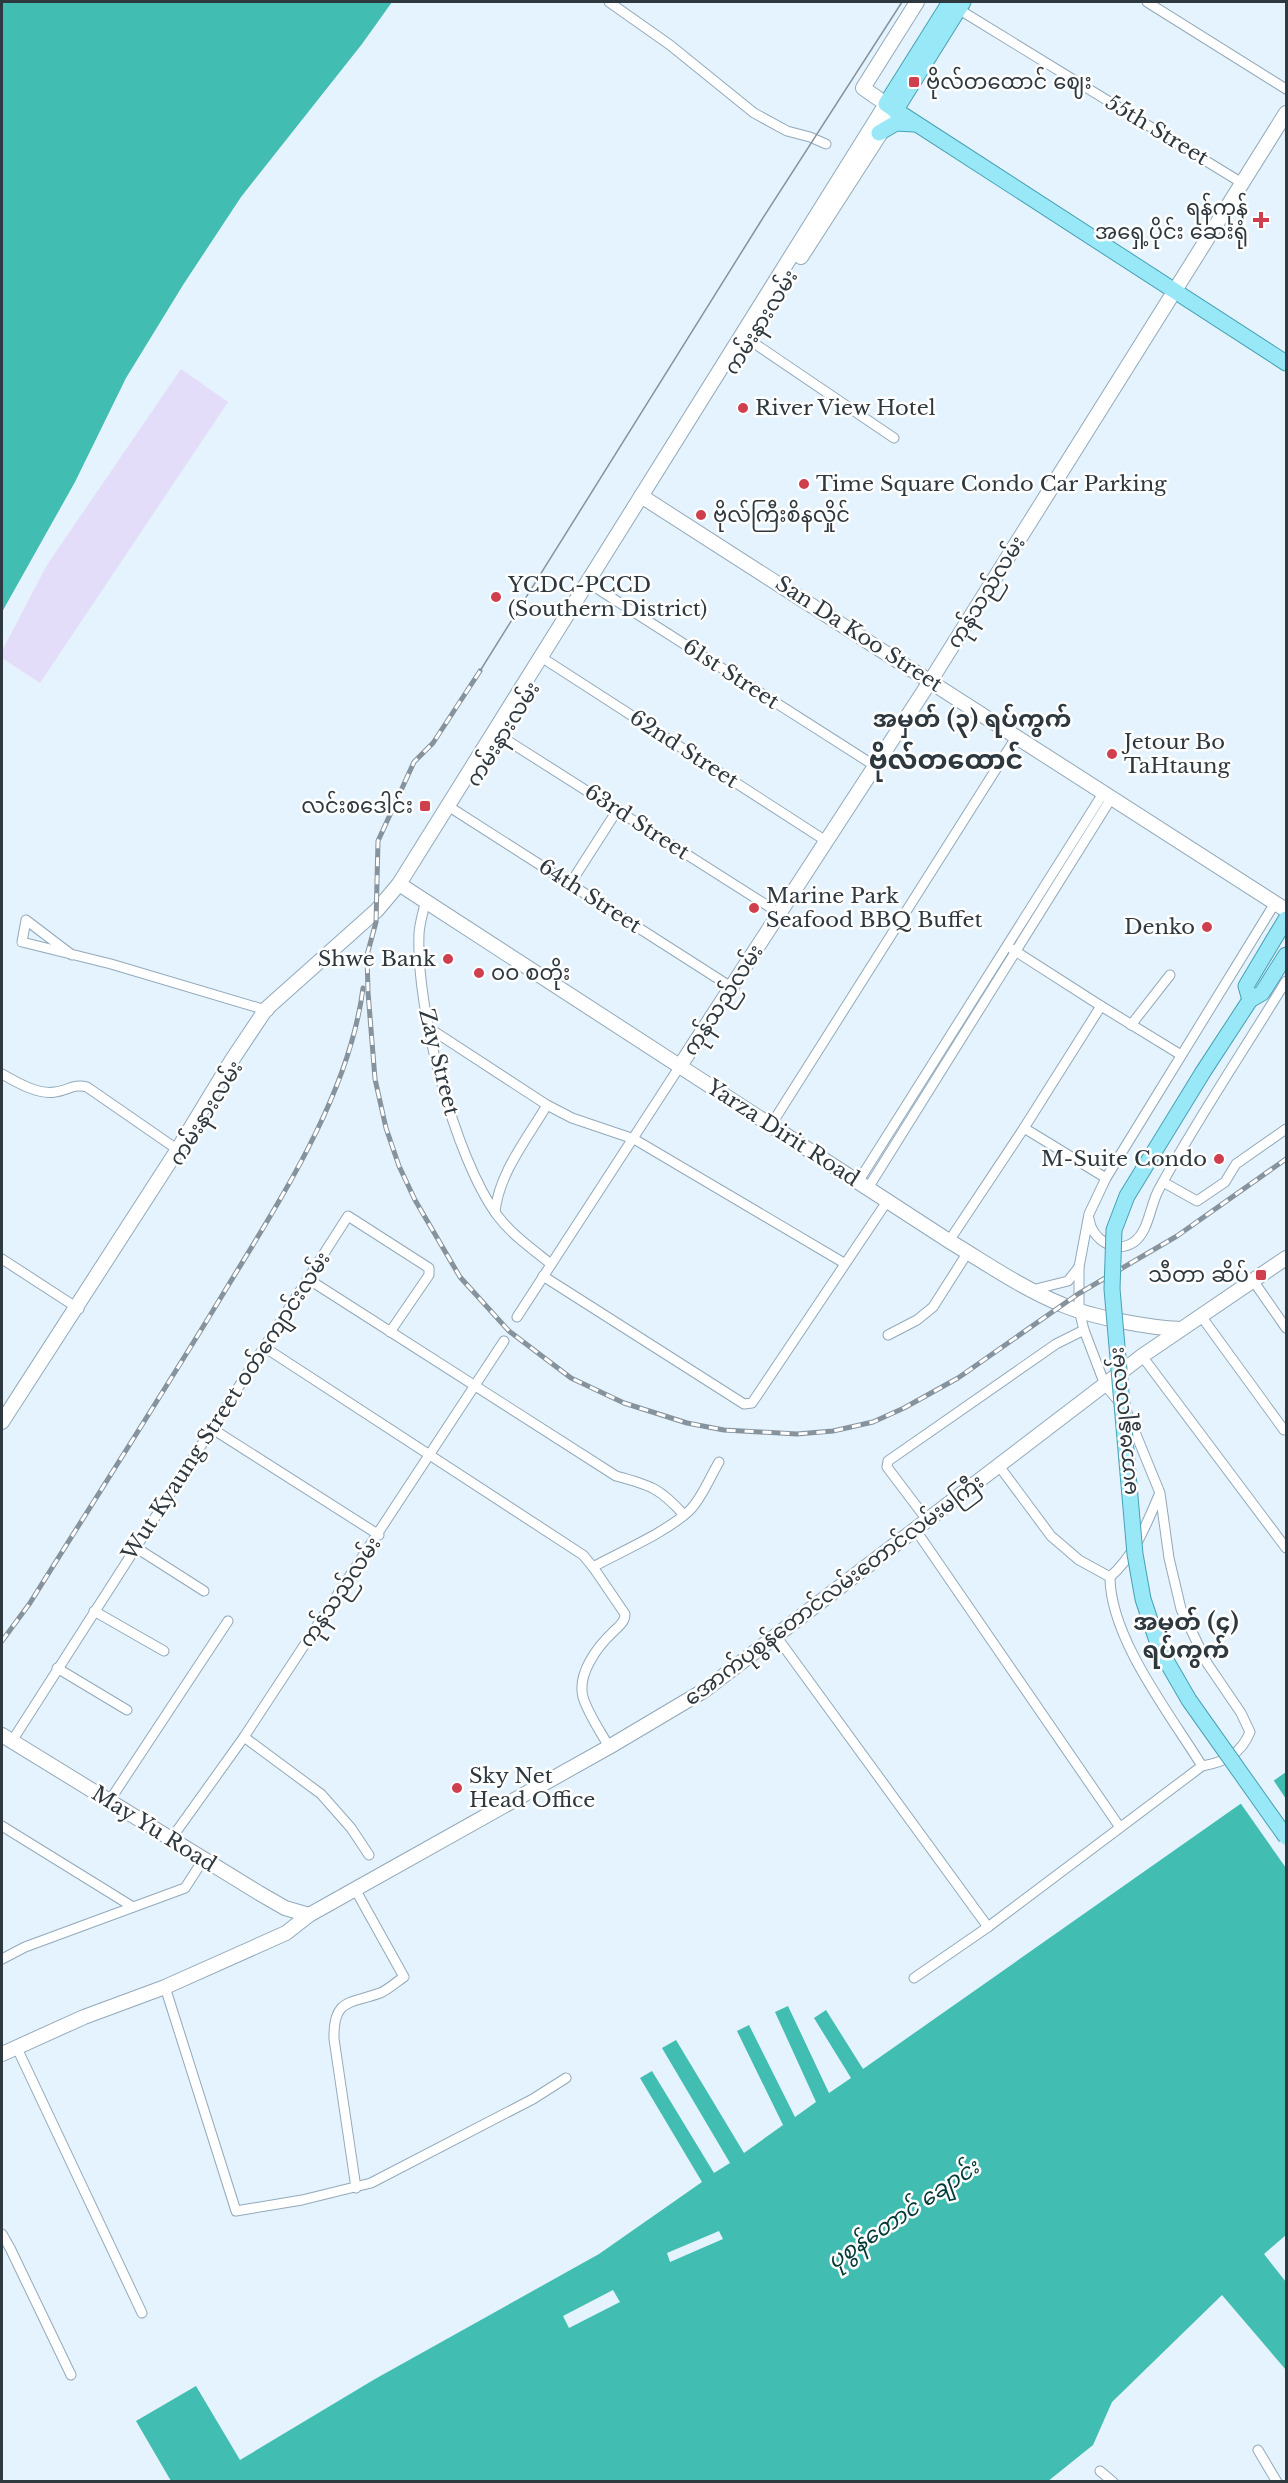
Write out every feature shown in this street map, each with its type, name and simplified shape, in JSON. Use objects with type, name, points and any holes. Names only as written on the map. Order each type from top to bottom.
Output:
[{"type":"main road","points":[[917,2],[863,88],[914,124],[1287,363]]},
{"type":"main road","name":"ကမ်းနားလမ်း","points":[[746,337],[879,133],[890,107],[915,79],[955,4]]},
{"type":"main road","name":"ကမ်းနားလမ်း","points":[[2,1422],[269,1010],[385,913],[955,4]]},
{"type":"main road","points":[[914,124],[907,102],[915,79]]},
{"type":"main road","name":"ကုန်သည်လမ်း","points":[[680,1066],[931,680],[1173,291],[1287,113]]},
{"type":"main road","points":[[879,133],[896,123],[914,124]]},
{"type":"main road","name":"San Da Koo Street","points":[[645,498],[1281,907]]},
{"type":"main road","name":"Yarza Dirit Road","points":[[402,887],[949,1241],[1032,1290],[1079,1310],[1161,1328],[1181,1329]]},
{"type":"main road","name":"မဟာဗန္ဓုလလမ်း","points":[[1250,1000],[1246,986],[1287,919]]},
{"type":"main road","name":"မဟာဗန္ဓုလလမ်း","points":[[1287,955],[1262,993],[1250,1000],[1127,1196],[1114,1230],[1112,1289],[1135,1554],[1143,1599],[1160,1650],[1189,1700],[1287,1837]]},
{"type":"main road","name":"အောက်ပုစွန်တောင်လမ်းတောင်လမ်းမကြီး","points":[[2,2054],[16,2046],[165,1986],[286,1933],[309,1915],[609,1747],[705,1690],[1143,1356],[1287,1258]]},
{"type":"main road","name":"ကမ်းနားလမ်း","points":[[2,1432],[77,1308]]},
{"type":"main road","name":"May Yu Road","points":[[7,1738],[203,1860],[285,1908],[309,1915]]},
{"type":"street","points":[[609,2],[670,45],[762,118],[787,131],[826,144]]},
{"type":"street","points":[[1147,2],[1287,89]]},
{"type":"street","name":"55th Street","points":[[955,4],[1242,183]]},
{"type":"street","points":[[746,337],[894,438]]},
{"type":"street","name":"61st Street","points":[[591,585],[875,766]]},
{"type":"street","name":"62nd Street","points":[[544,659],[826,841]]},
{"type":"street","name":"63rd Street","points":[[498,734],[779,913]]},
{"type":"street","points":[[771,1125],[1017,736]]},
{"type":"street","points":[[863,1185],[963,1015],[1011,949],[1108,795]]},
{"type":"street","name":"64th Street","points":[[452,808],[731,987]]},
{"type":"street","points":[[570,884],[618,809]]},
{"type":"street","name":"Zay Street","points":[[425,903],[419,934],[423,1001],[439,1072],[459,1141],[495,1212],[508,1229],[551,1264]]},
{"type":"street","points":[[914,1978],[988,1927],[1119,1826],[1202,1766],[1216,1764],[1235,1753],[1244,1746],[1250,1732],[1241,1713],[1207,1663],[1180,1610],[1167,1548],[1160,1493],[1126,1410],[1105,1385],[1084,1330],[1079,1310],[1079,1267],[1089,1214],[1106,1178],[1181,1055],[1281,907]]},
{"type":"street","points":[[72,955],[26,920],[22,942],[72,955],[111,964],[269,1010]]},
{"type":"street","points":[[1011,949],[1181,1055]]},
{"type":"street","points":[[863,1185],[972,1022],[1011,949]]},
{"type":"street","points":[[1131,1025],[1170,975]]},
{"type":"street","points":[[1089,1214],[1090,1226],[1095,1236],[1104,1243],[1121,1246],[1134,1243],[1144,1230],[1162,1182],[1287,981]]},
{"type":"street","points":[[949,1241],[1101,1006]]},
{"type":"street","points":[[963,1015],[972,1022]]},
{"type":"street","points":[[429,1028],[548,1105],[572,1118],[634,1139],[844,1263]]},
{"type":"street","points":[[933,1063],[943,1068]]},
{"type":"street","points":[[517,1317],[680,1066]]},
{"type":"street","points":[[2,1074],[20,1084],[53,1093],[78,1084],[87,1087],[180,1150]]},
{"type":"street","points":[[495,1212],[497,1194],[508,1170],[548,1105]]},
{"type":"street","points":[[1024,1128],[1106,1178]]},
{"type":"street","points":[[1162,1182],[1197,1201],[1225,1182],[1236,1164],[1287,1129]]},
{"type":"street","points":[[543,1276],[744,1404],[752,1403],[888,1200]]},
{"type":"street","name":"Wut Kyaung Street ဝတ်ကျောင်းလမ်း","points":[[7,1738],[57,1668],[348,1216],[429,1268],[430,1271],[390,1332]]},
{"type":"street","points":[[888,1335],[917,1320],[933,1306],[968,1252]]},
{"type":"street","points":[[2,1259],[77,1308]]},
{"type":"street","points":[[1032,1290],[1068,1281],[1079,1267]]},
{"type":"street","points":[[308,1279],[616,1476],[647,1485],[666,1495],[684,1515]]},
{"type":"street","points":[[1252,1280],[1287,1328]]},
{"type":"street","points":[[1201,1316],[1284,1430]]},
{"type":"street","points":[[927,1520],[887,1467],[888,1461],[1056,1344],[1084,1330]]},
{"type":"street","name":"ကုန်သည်လမ်း","points":[[171,1839],[244,1737],[504,1341]]},
{"type":"street","points":[[264,1347],[583,1555],[625,1614],[622,1623],[605,1640],[593,1657],[583,1684],[583,1697],[609,1747]]},
{"type":"street","points":[[1143,1356],[1287,1548]]},
{"type":"street","points":[[211,1428],[379,1534]]},
{"type":"street","points":[[593,1567],[684,1515],[692,1508],[719,1462]]},
{"type":"street","points":[[999,1466],[1051,1536],[1079,1560],[1110,1577]]},
{"type":"street","points":[[1160,1493],[1143,1533],[1125,1564],[1110,1577],[1110,1595],[1136,1660],[1202,1766]]},
{"type":"street","points":[[915,1529],[1119,1826]]},
{"type":"street","points":[[135,1547],[204,1591]]},
{"type":"street","points":[[94,1611],[164,1651]]},
{"type":"street","points":[[110,1800],[228,1621]]},
{"type":"street","points":[[776,1636],[988,1927]]},
{"type":"street","points":[[57,1668],[127,1710]]},
{"type":"street","points":[[244,1737],[321,1794],[351,1828],[369,1855]]},
{"type":"street","points":[[2,1826],[133,1907]]},
{"type":"street","points":[[2,1959],[25,1947],[185,1888],[203,1860]]},
{"type":"street","points":[[355,1889],[404,1977],[382,1992],[352,2000],[338,2010],[333,2021],[356,2188]]},
{"type":"street","points":[[165,1986],[236,2211],[302,2200],[371,2183],[533,2098],[566,2078]]},
{"type":"street","points":[[16,2046],[142,2313]]},
{"type":"street","points":[[2,2234],[70,2375]]},
{"type":"street","points":[[1258,2451],[1277,2481]]},
{"type":"street","points":[[1100,2471],[1113,2481]]},
{"type":"shaded area","points":[[181,369],[228,402],[40,683],[2,658],[2,651],[47,565]]},
{"type":"water","points":[[2,2],[392,2],[362,44],[241,197],[183,285],[126,378],[75,482],[2,612]]},
{"type":"water","name":"ပုစွန်တောင် ချောင်း","points":[[1286,1772],[1286,2235],[1264,2254],[1286,2282],[1286,2370],[1222,2295],[1112,2402],[1093,2445],[1047,2482],[171,2481],[136,2421],[196,2386],[240,2460],[375,2379],[599,2254],[702,2182],[640,2078],[652,2071],[714,2173],[730,2163],[662,2048],[676,2040],[744,2153],[783,2125],[737,2031],[749,2025],[795,2117],[816,2102],[775,2012],[788,2006],[829,2093],[851,2078],[814,2018],[826,2010],[863,2069]]},
{"type":"pier","points":[[1272,1778],[1286,1799],[1286,1868],[1239,1801]]},
{"type":"pier","points":[[719,2231],[723,2239],[670,2262],[667,2253]]},
{"type":"pier","points":[[613,2290],[620,2302],[569,2328],[563,2316]]},
{"type":"tram line","points":[[480,671],[761,221],[902,2]]},
{"type":"railway","points":[[480,671],[433,743],[414,762],[378,841],[376,922],[367,955],[375,1079],[386,1128],[399,1166],[415,1200],[460,1277],[509,1331],[571,1378],[624,1403],[687,1423],[724,1430],[797,1434],[833,1431],[873,1422],[904,1408],[958,1378],[1078,1294],[1177,1236],[1286,1159]]},
{"type":"railway","points":[[2,1641],[30,1603],[286,1189],[307,1150],[343,1070],[355,1029],[363,988]]},
{"type":"place","name":"ဗိုလ်တထောင် ဈေး","points":[[914,82]]},
{"type":"place","name":"ရန်ကုန် အရှေ့ပိုင်း ဆေးရုံ","points":[[1261,220]]},
{"type":"place","name":"River View Hotel","points":[[743,408]]},
{"type":"place","name":"Time Square Condo Car Parking","points":[[804,484]]},
{"type":"place","name":"ဗိုလ်ကြီးစိနလှိုင်","points":[[701,515]]},
{"type":"place","name":"YCDC-PCCD (Southern District)","points":[[496,597]]},
{"type":"place","name":"Jetour Bo TaHtaung","points":[[1112,754]]},
{"type":"place","name":"လင်းစဒေါင်း","points":[[425,806]]},
{"type":"place","name":"Marine Park Seafood BBQ Buffet","points":[[754,908]]},
{"type":"place","name":"Denko","points":[[1207,927]]},
{"type":"place","name":"Shwe Bank","points":[[448,959]]},
{"type":"place","name":"ဝဝ စတိုး","points":[[479,973]]},
{"type":"place","name":"M-Suite Condo","points":[[1219,1159]]},
{"type":"place","name":"သီတာ ဆိပ်","points":[[1261,1275]]},
{"type":"place","name":"Sky Net Head Office","points":[[457,1788]]},
{"type":"district","name":"အမှတ် (၃) ရပ်ကွက်","points":[[972,718]]},
{"type":"district","name":"ဗိုလ်တထောင်","points":[[946,759]]},
{"type":"district","name":"အမှတ် (၄) ရပ်ကွက်","points":[[1186,1635]]}]
